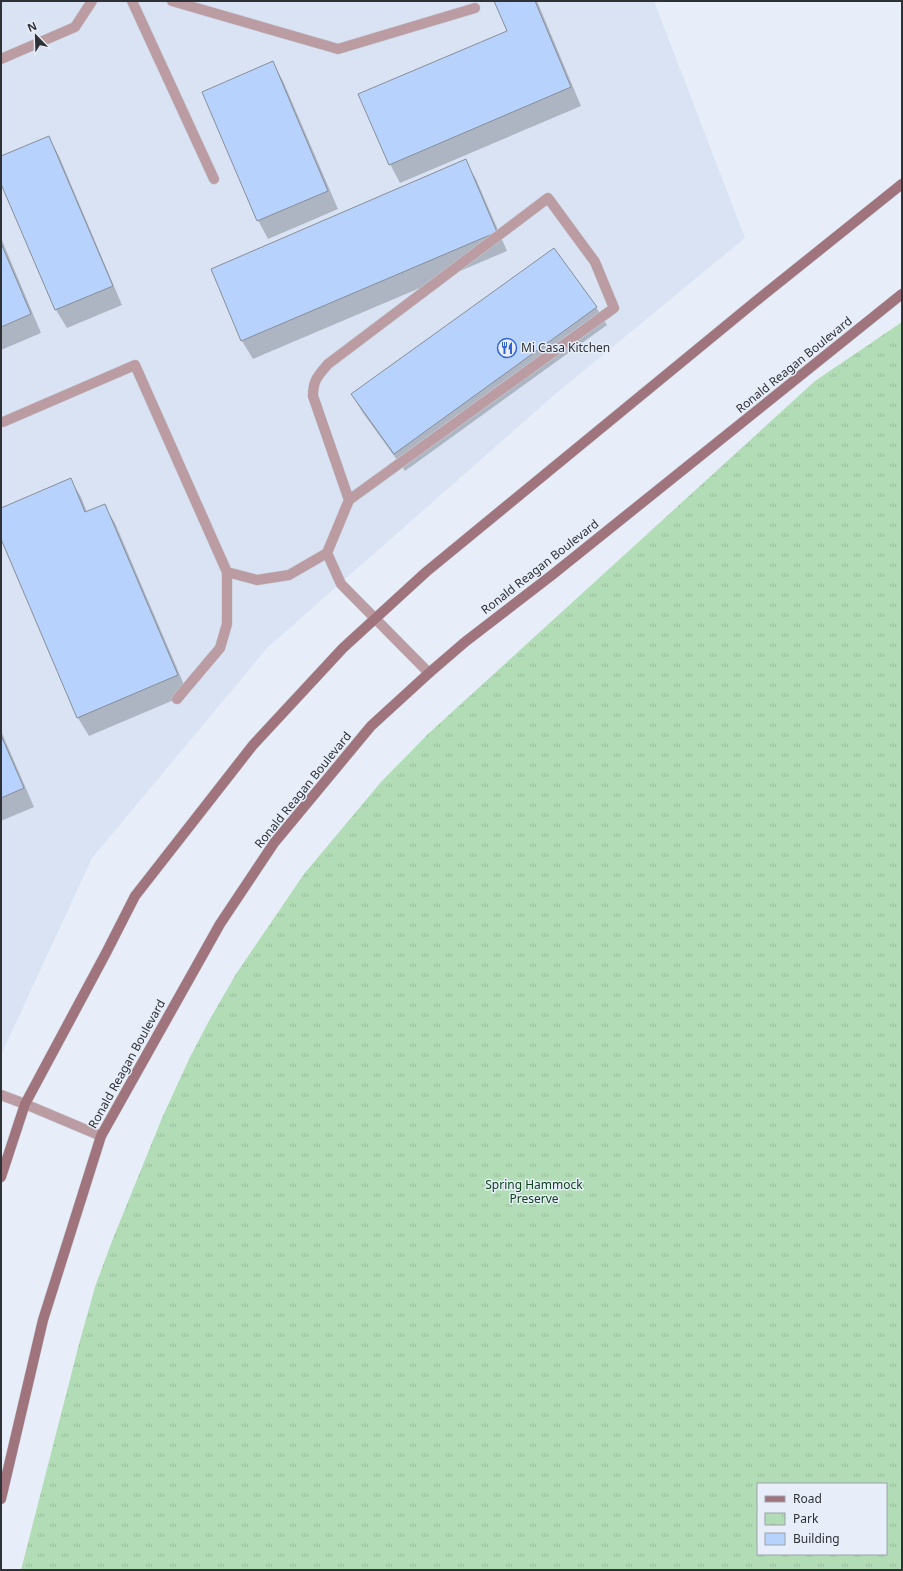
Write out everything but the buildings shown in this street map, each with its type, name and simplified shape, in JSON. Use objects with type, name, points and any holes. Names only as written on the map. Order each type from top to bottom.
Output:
[{"type":"main road","points":[[1,1177],[25,1104],[135,896],[253,745],[343,648],[445,557],[756,301],[902,184]]},
{"type":"main road","name":"Ronald Reagan Boulevard","points":[[1,1499],[43,1320],[102,1136],[220,924],[274,843],[371,726],[429,673],[465,642],[559,570],[902,294]]},
{"type":"street","points":[[1,59],[74,27],[92,1]]},
{"type":"street","points":[[132,1],[214,179]]},
{"type":"street","points":[[172,1],[338,49],[474,8]]},
{"type":"street","points":[[227,572],[257,580],[289,575],[327,553],[349,500],[614,308],[595,262],[548,198],[328,364],[313,384],[313,396],[349,500]]},
{"type":"street","points":[[3,422],[135,365],[227,572],[227,624],[220,648],[177,699]]},
{"type":"street","points":[[327,553],[341,584],[429,673]]},
{"type":"street","points":[[1,1095],[102,1136]]},
{"type":"shaded area","points":[[1,1],[654,1],[745,238],[553,396],[267,648],[92,858],[1,1055]]},
{"type":"green space","name":"Spring Hammock Preserve","points":[[902,322],[902,1570],[21,1570],[95,1287],[162,1118],[190,1057],[236,974],[304,874],[381,782],[428,734],[815,381]]},
{"type":"place","name":"Mi Casa Kitchen","points":[[507,348]]}]
